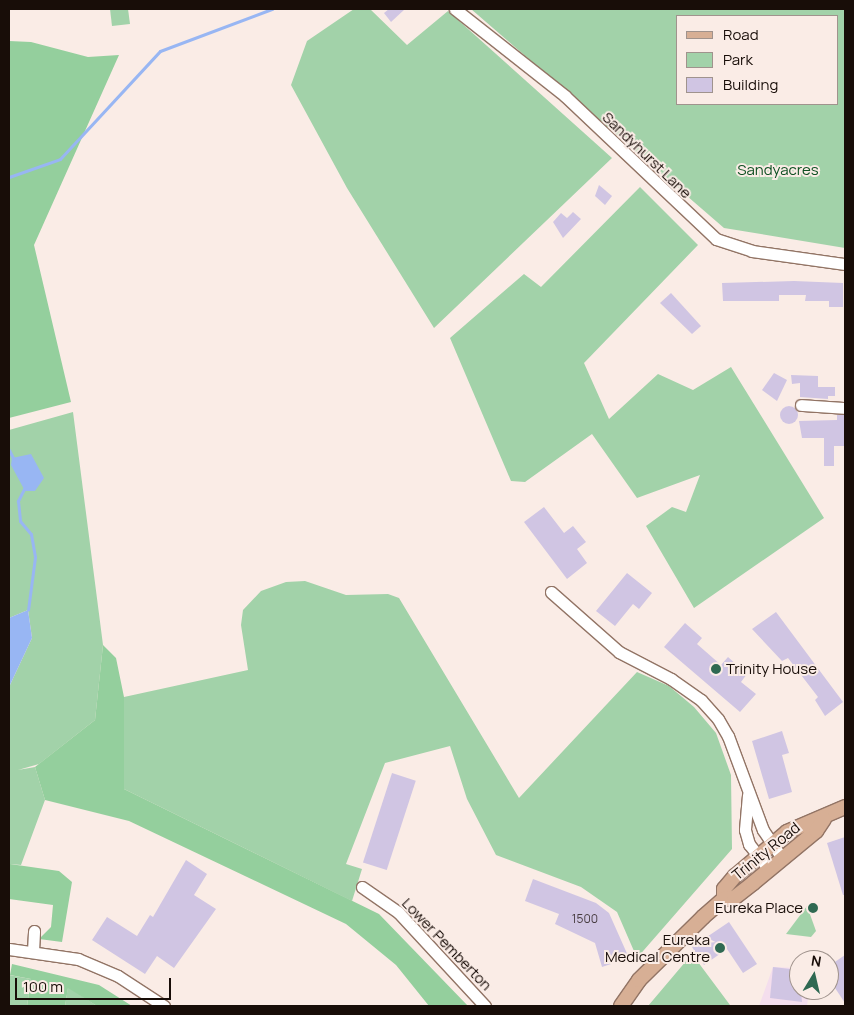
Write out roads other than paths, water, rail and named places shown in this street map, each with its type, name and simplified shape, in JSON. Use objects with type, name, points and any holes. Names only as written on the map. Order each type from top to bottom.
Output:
[{"type":"main road","name":"Trinity Road","points":[[724,899],[724,890],[735,876],[772,845],[808,822],[824,819],[845,807]]},
{"type":"main road","name":"Trinity Road","points":[[621,1006],[639,980],[724,899],[734,898],[769,870],[816,831],[824,819]]},
{"type":"street","name":"Sandyhurst Lane","points":[[455,9],[565,96],[716,239],[752,251],[845,264]]},
{"type":"street","points":[[801,405],[845,408]]},
{"type":"street","points":[[551,592],[619,652],[671,679],[700,700],[728,736],[748,795],[772,845],[782,858]]},
{"type":"street","points":[[748,795],[744,830],[758,857],[769,870]]},
{"type":"street","name":"Lower Pemberton","points":[[362,887],[398,912],[485,1006]]},
{"type":"street","points":[[33,951],[34,930]]},
{"type":"street","points":[[9,949],[33,951],[98,967],[164,1006]]},
{"type":"water","points":[[31,454],[44,478],[35,491],[25,491],[11,465],[12,458]]},
{"type":"water","points":[[28,610],[32,638],[9,687],[9,618]]},
{"type":"waterway","points":[[9,177],[60,159],[160,51],[272,9]]},
{"type":"waterway","points":[[9,450],[14,460]]},
{"type":"waterway","points":[[25,487],[18,501],[20,521],[31,534],[35,557],[28,610]]},
{"type":"place","name":"Trinity House","points":[[716,669]]},
{"type":"place","name":"Eureka Place","points":[[813,908]]},
{"type":"place","name":"Eureka Medical Centre","points":[[720,948]]},
{"type":"park label","name":"Sandyacres","points":[[778,170]]}]
